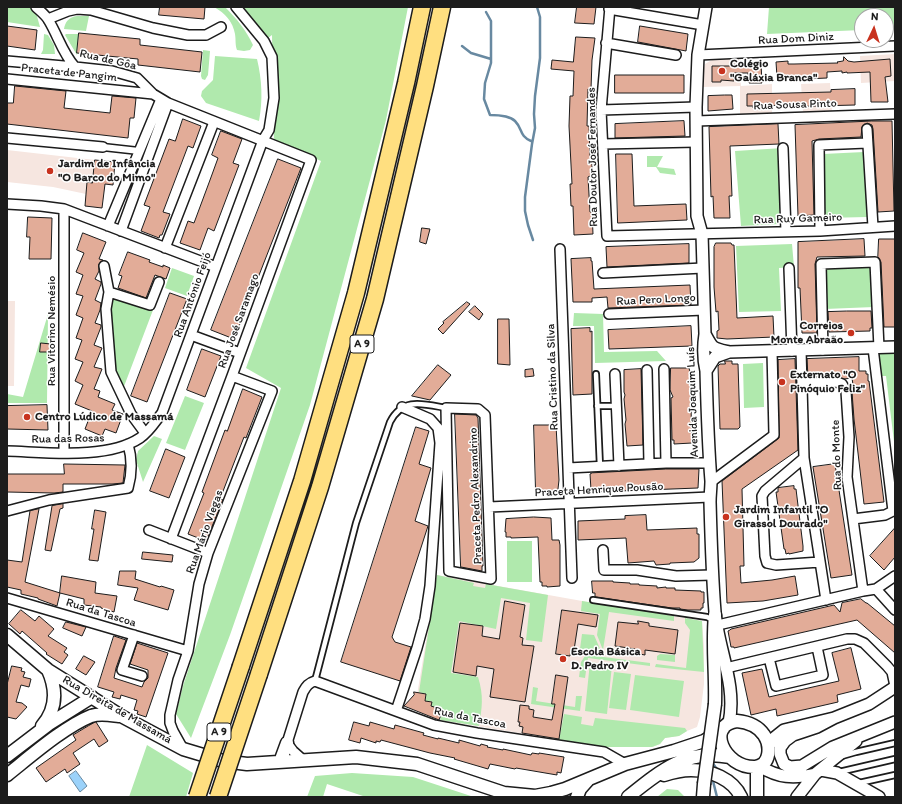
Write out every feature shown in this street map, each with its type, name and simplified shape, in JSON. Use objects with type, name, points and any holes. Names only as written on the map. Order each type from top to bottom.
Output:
[{"type":"highway","name":"A 9","points":[[197,797],[302,481],[356,293],[406,83],[422,7]]},
{"type":"highway","name":"A 9","points":[[218,797],[320,487],[375,299],[426,86],[442,7]]},
{"type":"main road","points":[[703,797],[715,704],[713,631],[716,620]]},
{"type":"main road","name":"Rua Direita de Massamá","points":[[7,636],[48,670],[123,717],[183,749],[223,761],[247,764],[356,756],[417,764],[509,795],[535,796],[551,793],[588,780],[625,764],[674,751],[704,741],[726,726]]},
{"type":"main road","points":[[27,741],[48,720],[53,708],[55,694],[53,682],[48,670]]},
{"type":"main road","points":[[70,728],[87,710],[92,698]]},
{"type":"main road","points":[[7,756],[49,724],[92,698]]},
{"type":"main road","points":[[7,775],[70,728],[92,716],[99,715],[123,717]]},
{"type":"main road","points":[[628,797],[651,778],[672,764],[687,759],[704,755],[718,755],[729,757],[742,765],[758,766],[764,762],[768,756],[768,745],[764,735],[746,722],[737,721],[726,726],[721,735],[721,744],[729,757]]},
{"type":"main road","points":[[280,762],[287,743]]},
{"type":"main road","points":[[757,797],[758,766]]},
{"type":"main road","points":[[651,778],[677,771],[692,770],[712,774],[726,780],[741,797]]},
{"type":"main road","points":[[577,797],[580,789],[588,780]]},
{"type":"street","name":"Rua de Gôa","points":[[36,7],[48,19],[67,59],[75,67],[112,71],[137,78],[153,94],[165,101],[214,122],[263,140]]},
{"type":"street","name":"Rua António Feijó","points":[[128,444],[140,438],[152,427],[162,413],[263,140],[269,130],[274,98],[272,58],[264,41],[236,7]]},
{"type":"street","name":"Avenida Joaquim Luís","points":[[706,7],[698,55],[696,107],[697,216],[702,234],[706,334],[703,347],[703,360],[706,371],[711,482],[712,575],[716,620],[731,688],[731,715],[726,726]]},
{"type":"street","points":[[610,8],[703,25]]},
{"type":"street","name":"Rua Doutor José Fernandes","points":[[610,8],[601,110],[606,236],[702,234]]},
{"type":"street","points":[[48,19],[77,9],[91,10],[153,28],[188,36],[206,35],[221,27]]},
{"type":"street","points":[[606,43],[676,55]]},
{"type":"street","name":"Rua Dom Diniz","points":[[698,55],[895,46]]},
{"type":"street","points":[[7,61],[75,67]]},
{"type":"street","name":"Praceta de Pangim","points":[[7,79],[153,94]]},
{"type":"street","points":[[108,226],[139,151],[165,101]]},
{"type":"street","points":[[121,231],[165,101]]},
{"type":"street","points":[[601,110],[696,107]]},
{"type":"street","name":"Rua Sousa Pinto","points":[[696,121],[895,114]]},
{"type":"street","points":[[165,248],[214,122]]},
{"type":"street","points":[[867,129],[873,227]]},
{"type":"street","points":[[7,138],[139,151]]},
{"type":"street","name":"Rua José Saramago","points":[[171,539],[311,160],[263,140]]},
{"type":"street","points":[[603,144],[696,142]]},
{"type":"street","points":[[820,231],[819,145],[867,143]]},
{"type":"street","points":[[783,148],[786,232]]},
{"type":"street","points":[[7,204],[41,206],[64,210],[216,267]]},
{"type":"street","name":"Rua Vitorino Nemésio","points":[[64,210],[64,453]]},
{"type":"street","name":"Rua Ruy Gameiro","points":[[702,234],[820,231],[895,226]]},
{"type":"street","name":"Rua Cristino da Silva","points":[[560,249],[572,578]]},
{"type":"street","points":[[823,350],[820,264],[876,262],[876,348],[894,510],[884,515],[853,519]]},
{"type":"street","points":[[104,266],[108,292],[106,309],[110,372],[131,414],[145,433]]},
{"type":"street","points":[[602,273],[703,268]]},
{"type":"street","points":[[789,268],[796,350],[802,383],[804,458],[826,600]]},
{"type":"street","points":[[108,292],[150,305],[159,282]]},
{"type":"street","name":"Rua Pero Longo","points":[[609,314],[704,310]]},
{"type":"street","points":[[706,334],[715,349],[729,352],[895,347]]},
{"type":"street","points":[[191,335],[240,353]]},
{"type":"street","points":[[711,482],[774,435],[772,351]]},
{"type":"street","points":[[706,371],[715,357],[729,352]]},
{"type":"street","points":[[664,369],[666,463]]},
{"type":"street","points":[[647,370],[649,464]]},
{"type":"street","points":[[615,374],[619,466]]},
{"type":"street","name":"Rua Mário Viegas","points":[[183,749],[173,731],[170,723],[170,715],[188,651],[196,600],[208,553],[272,391],[232,376]]},
{"type":"street","name":"Rua do Monte","points":[[802,383],[837,382],[842,384],[846,390],[849,437],[847,477],[863,591]]},
{"type":"street","points":[[396,711],[425,619],[430,586],[440,443],[438,428],[430,419],[402,408]]},
{"type":"street","name":"Praceta Pedro Alexandrino","points":[[446,408],[478,409],[485,415],[491,579],[449,571],[446,408]]},
{"type":"street","points":[[7,510],[49,500],[128,488],[130,482],[131,455],[128,444]]},
{"type":"street","name":"Rua das Rosas","points":[[7,452],[64,453],[107,451],[128,444]]},
{"type":"street","points":[[804,458],[765,491],[762,496],[765,556],[767,563],[776,565],[820,562]]},
{"type":"street","points":[[568,468],[666,463],[709,463]]},
{"type":"street","name":"Praceta Henrique Pousão","points":[[489,507],[710,497]]},
{"type":"street","points":[[149,530],[208,553]]},
{"type":"street","points":[[603,550],[604,570],[637,570],[676,576],[712,575]]},
{"type":"street","points":[[716,620],[826,600],[876,589],[895,576]]},
{"type":"street","points":[[876,589],[895,610]]},
{"type":"street","name":"Rua da Tascoa","points":[[7,598],[188,651]]},
{"type":"street","points":[[134,635],[122,670],[142,676]]},
{"type":"street","points":[[726,668],[847,639],[855,639],[864,644],[892,672],[895,687],[869,704],[834,718],[818,727],[793,735],[785,740],[780,748],[780,754],[784,764],[790,767],[802,766],[833,748],[895,722]]},
{"type":"street","points":[[769,658],[776,686],[824,675],[816,647]]},
{"type":"street","points":[[303,760],[287,743],[303,692],[310,682],[315,681]]},
{"type":"street","name":"Rua da Tascoa","points":[[315,681],[434,725],[604,752],[625,764]]},
{"type":"street","points":[[768,745],[784,730],[834,718]]},
{"type":"street","points":[[798,797],[818,772],[863,736]]},
{"type":"street","points":[[758,766],[767,771],[786,777],[799,777],[818,772],[833,771],[879,797]]},
{"type":"lane","points":[[596,374],[600,467]]},
{"type":"lane","points":[[315,681],[356,523],[390,422],[395,413],[402,408],[416,403],[446,408]]},
{"type":"lane","points":[[597,406],[617,406]]},
{"type":"lane","points":[[593,600],[707,617],[716,620]]},
{"type":"lane","points":[[835,759],[856,752],[895,743]]},
{"type":"lane","points":[[837,773],[895,759]]},
{"type":"lane","points":[[856,784],[895,775]]},
{"type":"shaded area","points":[[895,54],[895,81],[861,83],[860,56]]},
{"type":"shaded area","points":[[739,58],[741,86],[772,84],[772,113],[740,114],[740,86],[703,87],[705,64],[715,59]]},
{"type":"shaded area","points":[[830,83],[832,111],[803,112],[801,84]]},
{"type":"shaded area","name":"Jardim de Infância \"O Barco do Mimo\"","points":[[7,150],[95,160],[92,183],[87,182],[86,194],[53,187],[7,182]]},
{"type":"shaded area","points":[[7,301],[15,301],[14,386],[7,386]]},
{"type":"shaded area","name":"Escola Básica D. Pedro IV","points":[[437,575],[702,621],[704,684],[700,717],[697,727],[679,736],[665,738],[660,744],[652,747],[604,747],[440,720],[443,711],[416,701]]},
{"type":"green space","points":[[7,7],[25,7],[35,9],[40,27],[7,22]]},
{"type":"green space","points":[[214,7],[225,7],[237,20],[253,45],[250,50],[237,50],[235,34],[230,22],[222,12]]},
{"type":"green space","points":[[244,7],[408,7],[386,120],[310,405],[230,635],[191,738],[176,714],[183,686],[281,388],[246,368],[321,161],[274,140],[272,35],[264,41]]},
{"type":"green space","points":[[769,7],[895,7],[895,29],[894,8],[854,8],[854,30],[767,34]]},
{"type":"green space","points":[[77,16],[89,16],[86,31],[64,29],[68,20]]},
{"type":"green space","points":[[44,34],[48,35],[54,45],[55,54],[41,54],[43,50]]},
{"type":"green space","points":[[79,34],[77,55],[65,35]]},
{"type":"green space","points":[[203,50],[210,51],[208,75],[205,80],[202,79],[201,76]]},
{"type":"green space","points":[[215,56],[257,59],[261,90],[259,121],[206,103],[201,96],[202,91],[213,80]]},
{"type":"green space","points":[[783,148],[779,224],[741,226],[735,151]]},
{"type":"green space","points":[[864,152],[867,217],[824,218],[823,154]]},
{"type":"green space","points":[[647,156],[663,156],[657,167],[674,169],[676,175],[660,173],[656,167],[647,167]]},
{"type":"green space","points":[[792,244],[794,267],[779,268],[781,311],[739,312],[736,246]]},
{"type":"green space","points":[[872,265],[874,307],[825,309],[823,267]]},
{"type":"green space","points":[[172,268],[194,276],[187,296],[165,288]]},
{"type":"green space","points":[[112,297],[153,310],[123,389],[114,370],[110,309]]},
{"type":"green space","points":[[574,313],[603,314],[604,352],[657,351],[666,361],[595,363],[594,326],[573,326]]},
{"type":"green space","points":[[48,314],[47,403],[7,403],[7,394],[23,397]]},
{"type":"green space","points":[[878,351],[895,351],[895,450],[886,376],[881,376]]},
{"type":"green space","points":[[763,363],[764,407],[744,408],[743,364]]},
{"type":"green space","points":[[185,396],[204,403],[185,450],[166,443]]},
{"type":"green space","points":[[154,436],[162,439],[143,482],[136,460],[138,451]]},
{"type":"green space","points":[[507,541],[532,541],[532,582],[507,582]]},
{"type":"green space","points":[[437,575],[474,583],[473,586],[485,588],[486,584],[548,595],[542,642],[526,640],[530,603],[501,598],[496,629],[459,621],[451,673],[478,677],[482,702],[479,726],[440,720],[443,710],[431,706],[432,701],[425,701],[426,694],[419,692]]},
{"type":"green space","points":[[582,601],[674,616],[674,621],[609,612],[603,650],[597,635],[600,614],[581,611]]},
{"type":"green space","points":[[685,618],[702,621],[704,672],[655,667],[656,664],[686,668],[690,630],[685,623]]},
{"type":"green space","points":[[582,634],[594,635],[601,651],[580,649]]},
{"type":"green space","points":[[660,654],[675,655],[675,662],[657,660],[657,656]]},
{"type":"green space","points":[[588,655],[650,663],[650,666],[588,658],[585,678],[579,677],[581,662],[585,656]]},
{"type":"green space","points":[[590,662],[612,665],[607,714],[585,711]]},
{"type":"green space","points":[[614,672],[631,674],[626,710],[609,708]]},
{"type":"green space","points":[[635,675],[684,681],[679,717],[630,710]]},
{"type":"green space","points":[[533,687],[538,688],[536,701],[575,707],[576,696],[582,696],[580,711],[531,704]]},
{"type":"green space","points":[[564,714],[582,717],[581,724],[593,726],[595,718],[685,728],[687,731],[679,736],[665,738],[660,744],[652,747],[604,747],[559,740]]},
{"type":"green space","points":[[147,745],[193,773],[186,797],[129,797]]},
{"type":"green space","points":[[352,773],[413,777],[474,797],[366,797],[327,784],[323,797],[307,797],[315,776]]},
{"type":"green space","points":[[667,789],[678,790],[685,797],[657,797]]},
{"type":"water","points":[[76,771],[87,786],[80,792],[69,776]]},
{"type":"building","points":[[160,7],[205,7],[204,19],[159,15]]},
{"type":"building","points":[[577,7],[596,7],[594,24],[575,23]]},
{"type":"building","points":[[7,26],[37,30],[35,50],[7,46]]},
{"type":"building","points":[[640,26],[688,34],[686,51],[638,42]]},
{"type":"building","points":[[79,33],[140,39],[140,45],[202,52],[200,72],[138,65],[138,59],[77,53]]},
{"type":"building","points":[[576,37],[595,38],[592,60],[591,89],[588,89],[587,126],[589,126],[590,156],[592,161],[592,175],[588,177],[593,234],[574,235],[573,206],[571,206],[570,184],[572,184],[569,126],[570,96],[573,96],[574,71],[551,69],[552,60],[573,62]]},
{"type":"building","points":[[844,57],[848,61],[854,62],[890,59],[891,76],[885,77],[888,102],[871,102],[870,72],[827,72],[827,78],[782,80],[782,77],[777,77],[776,62],[788,61],[788,64],[838,63],[837,62],[843,61]]},
{"type":"building","points":[[761,63],[762,83],[749,83],[748,73],[734,73],[734,81],[721,80],[721,82],[712,82],[712,66]]},
{"type":"building","points":[[615,75],[684,75],[684,93],[615,93]]},
{"type":"building","points":[[15,86],[66,91],[64,108],[110,113],[112,96],[136,98],[134,118],[130,118],[128,138],[7,124],[7,103],[13,103]]},
{"type":"building","points":[[855,89],[855,105],[778,107],[778,105],[753,108],[753,106],[747,106],[747,94],[831,92],[831,90]]},
{"type":"building","points":[[732,95],[733,109],[708,111],[708,96]]},
{"type":"building","points":[[183,119],[201,126],[193,148],[188,146],[163,212],[170,214],[162,235],[160,235],[159,238],[141,231],[150,207],[144,205],[169,139],[175,141]]},
{"type":"building","points":[[684,121],[685,136],[615,138],[615,124]]},
{"type":"building","points":[[892,121],[894,211],[878,212],[873,129],[872,125],[867,123],[862,127],[861,137],[819,139],[812,141],[814,215],[798,216],[795,125]]},
{"type":"building","points":[[778,124],[779,144],[730,146],[732,196],[729,196],[730,218],[714,218],[713,196],[711,197],[709,127]]},
{"type":"building","points":[[221,131],[242,139],[233,163],[239,165],[214,231],[208,228],[200,250],[180,243],[188,221],[194,223],[210,180],[218,158],[212,155]]},
{"type":"building","points":[[616,154],[632,154],[634,206],[686,204],[687,220],[618,223]]},
{"type":"building","points":[[278,159],[301,168],[234,339],[211,330]]},
{"type":"building","points":[[95,160],[115,162],[113,185],[105,184],[102,208],[85,206],[87,182],[92,183]]},
{"type":"building","points":[[28,217],[52,218],[51,259],[29,259],[30,237],[27,237]]},
{"type":"building","points":[[422,228],[430,229],[426,244],[420,242]]},
{"type":"building","points":[[83,233],[106,242],[99,259],[103,260],[99,264],[99,271],[95,279],[101,282],[95,300],[101,303],[95,323],[101,325],[101,327],[94,345],[102,348],[94,367],[102,369],[94,389],[100,391],[98,397],[115,404],[112,410],[123,414],[116,433],[105,429],[102,436],[85,429],[92,411],[75,404],[83,385],[75,381],[83,362],[75,359],[82,340],[76,338],[83,318],[76,315],[83,296],[76,294],[83,275],[76,272],[84,253],[77,250]]},
{"type":"building","points":[[864,239],[865,256],[817,257],[815,264],[817,333],[802,333],[800,288],[798,288],[798,242]]},
{"type":"building","points":[[879,239],[895,239],[895,327],[884,327],[881,262],[878,257]]},
{"type":"building","points":[[716,243],[731,243],[734,245],[737,318],[773,316],[774,337],[717,338],[717,331],[719,330],[718,311],[716,312],[714,287],[714,247]]},
{"type":"building","points":[[689,244],[689,263],[607,267],[606,247]]},
{"type":"building","points":[[128,252],[150,260],[149,262],[170,268],[166,279],[155,275],[146,298],[118,288],[122,276],[119,275]]},
{"type":"building","points":[[591,258],[594,289],[690,285],[691,305],[608,308],[607,297],[592,298],[592,302],[573,302],[571,259]]},
{"type":"building","points":[[170,293],[187,299],[147,402],[131,396]]},
{"type":"building","points":[[467,302],[470,304],[443,334],[438,329],[444,323],[443,322]]},
{"type":"building","points":[[475,306],[483,314],[479,320],[469,312]]},
{"type":"building","points":[[871,311],[872,328],[870,328],[870,331],[829,332],[828,312]]},
{"type":"building","points":[[498,319],[509,319],[510,365],[498,364]]},
{"type":"building","points":[[691,326],[692,346],[609,349],[608,330]]},
{"type":"building","points":[[590,328],[590,332],[592,331],[592,394],[573,395],[571,329]]},
{"type":"building","points":[[41,343],[51,344],[51,352],[40,352]]},
{"type":"building","points":[[202,349],[221,356],[205,397],[187,390]]},
{"type":"building","points":[[859,357],[859,371],[866,371],[866,374],[868,374],[884,502],[864,504],[854,419],[852,392],[854,392],[852,378],[844,379],[837,376],[808,377],[807,359]]},
{"type":"building","points":[[795,359],[798,450],[742,489],[744,566],[740,566],[741,583],[795,576],[798,595],[763,601],[727,603],[722,481],[779,438],[778,360]]},
{"type":"building","points":[[725,361],[732,361],[732,364],[738,364],[740,427],[738,429],[720,429],[718,366],[720,364],[725,364]]},
{"type":"building","points":[[438,365],[451,375],[430,400],[412,396]]},
{"type":"building","points":[[671,368],[689,368],[692,443],[674,444],[674,440],[672,440],[671,398],[673,397],[670,390]]},
{"type":"building","points":[[533,369],[534,376],[525,377],[525,370]]},
{"type":"building","points":[[641,369],[643,445],[627,446],[624,370]]},
{"type":"building","points":[[243,389],[262,397],[246,438],[244,437],[220,499],[223,500],[206,541],[188,534],[204,493],[202,492],[225,430],[227,431]]},
{"type":"building","name":"Centro Lúdico de Massamá","points":[[47,405],[48,430],[7,429],[7,406]]},
{"type":"building","points":[[455,414],[476,415],[478,418],[482,571],[461,567]]},
{"type":"building","points":[[534,425],[556,425],[559,480],[558,489],[556,491],[536,492]]},
{"type":"building","points":[[416,427],[429,431],[419,464],[431,468],[415,521],[428,526],[392,637],[395,642],[411,647],[400,681],[341,662]]},
{"type":"building","points":[[166,449],[185,457],[169,498],[150,491]]},
{"type":"building","points":[[64,464],[125,465],[123,483],[63,484],[63,492],[54,493],[7,492],[7,474],[64,474]]},
{"type":"building","points":[[835,464],[852,575],[831,578],[813,467]]},
{"type":"building","points":[[666,469],[699,469],[698,488],[593,492],[593,490],[591,490],[590,474],[592,473]]},
{"type":"building","points":[[794,486],[794,489],[796,489],[803,551],[786,554],[776,492],[778,492],[778,488]]},
{"type":"building","points":[[63,504],[63,508],[60,509],[51,551],[45,550],[52,506]]},
{"type":"building","points":[[39,509],[25,582],[60,593],[57,606],[38,598],[21,594],[21,590],[7,587],[7,560],[22,562],[30,511]]},
{"type":"building","points":[[95,510],[106,512],[98,561],[89,560],[94,529],[92,529]]},
{"type":"building","points":[[646,515],[647,530],[697,528],[697,534],[699,534],[699,558],[694,562],[656,565],[654,561],[628,563],[626,538],[578,540],[578,521],[625,519],[625,516]]},
{"type":"building","points":[[534,517],[551,518],[552,540],[559,540],[560,545],[560,586],[542,586],[542,582],[540,582],[538,537],[506,537],[506,519]]},
{"type":"building","points":[[895,528],[895,557],[884,570],[870,556]]},
{"type":"building","points":[[143,552],[173,555],[172,562],[142,559]]},
{"type":"building","points":[[120,571],[136,571],[135,579],[174,590],[168,610],[134,600],[138,588],[118,585]]},
{"type":"building","points":[[62,576],[96,582],[95,593],[117,596],[114,612],[101,607],[84,605],[84,599],[60,593]]},
{"type":"building","points":[[592,581],[613,581],[657,586],[657,588],[666,587],[675,588],[675,590],[701,591],[704,592],[703,608],[701,608],[701,610],[688,610],[595,597],[595,593],[593,593]]},
{"type":"building","points":[[861,599],[895,626],[895,653],[857,620],[734,648],[731,647],[728,631],[731,629],[834,605],[840,612],[842,603]]},
{"type":"building","points":[[505,601],[525,605],[520,637],[523,638],[522,645],[534,646],[525,702],[490,697],[494,669],[477,666],[476,676],[453,672],[460,623],[483,626],[482,636],[499,639]]},
{"type":"building","points":[[21,610],[35,621],[39,616],[54,629],[48,636],[67,648],[64,652],[68,655],[62,664],[46,654],[47,653],[22,631],[20,634],[9,624]]},
{"type":"building","points":[[562,610],[598,615],[596,627],[578,624],[574,650],[571,650],[570,656],[556,654]]},
{"type":"building","points":[[638,621],[649,623],[649,626],[678,630],[675,654],[645,650],[645,655],[634,653],[635,649],[615,646],[618,622],[638,624]]},
{"type":"building","points":[[66,622],[86,627],[82,636],[63,628]]},
{"type":"building","points":[[114,636],[126,640],[114,678],[142,687],[148,678],[148,670],[130,664],[137,643],[168,653],[146,717],[137,714],[138,711],[134,710],[137,700],[121,695],[120,699],[112,697],[114,692],[98,687]]},
{"type":"building","points":[[851,648],[861,689],[837,695],[838,702],[777,716],[776,709],[751,715],[742,673],[762,669],[769,697],[839,681],[832,653]]},
{"type":"building","points":[[84,656],[95,662],[86,675],[76,669]]},
{"type":"building","points":[[12,666],[22,668],[21,671],[25,672],[23,677],[31,679],[29,687],[21,685],[16,702],[22,703],[27,707],[16,719],[7,717],[7,685]]},
{"type":"building","points":[[556,675],[568,677],[559,739],[522,733],[523,727],[519,726],[520,722],[518,722],[520,705],[529,706],[529,709],[534,710],[533,717],[552,720],[555,704],[552,704]]},
{"type":"building","points":[[414,692],[426,694],[425,701],[432,702],[431,706],[443,710],[439,720],[404,706],[414,695]]},
{"type":"building","points":[[96,722],[108,741],[99,747],[94,739],[73,753],[80,764],[67,773],[65,769],[46,782],[36,768],[76,740],[73,735]]},
{"type":"building","points":[[354,722],[369,726],[370,722],[394,729],[395,725],[424,733],[423,735],[459,743],[459,740],[480,746],[481,744],[488,746],[487,747],[531,755],[532,753],[539,753],[564,757],[561,773],[557,772],[557,775],[490,764],[488,769],[454,759],[455,758],[381,740],[380,742],[376,741],[376,743],[361,738],[360,743],[349,740]]},
{"type":"waterway","points":[[533,240],[525,211],[525,197],[535,128],[535,96],[540,58],[540,17],[537,7]]},
{"type":"waterway","points":[[486,12],[491,21],[491,63],[485,83],[484,99],[490,115],[503,116],[513,119],[523,135],[531,141]]},
{"type":"waterway","points":[[462,46],[471,53],[491,59]]},
{"type":"waterway","points":[[712,762],[716,768]]},
{"type":"waterway","points":[[713,781],[717,797]]},
{"type":"place","name":"Colégio \"Galáxia Branca\"","points":[[722,71]]},
{"type":"place","name":"Jardim de Infância \"O Barco do Mimo\"","points":[[50,171]]},
{"type":"place","name":"Correios Monte Abraão","points":[[851,333]]},
{"type":"place","name":"Externato \"O Pinóquio Feliz\"","points":[[782,382]]},
{"type":"place","name":"Centro Lúdico de Massamá","points":[[27,417]]},
{"type":"place","name":"Jardim Infantil \"O Girassol Dourado\"","points":[[726,517]]},
{"type":"place","name":"Escola Básica D. Pedro IV","points":[[563,659]]}]
